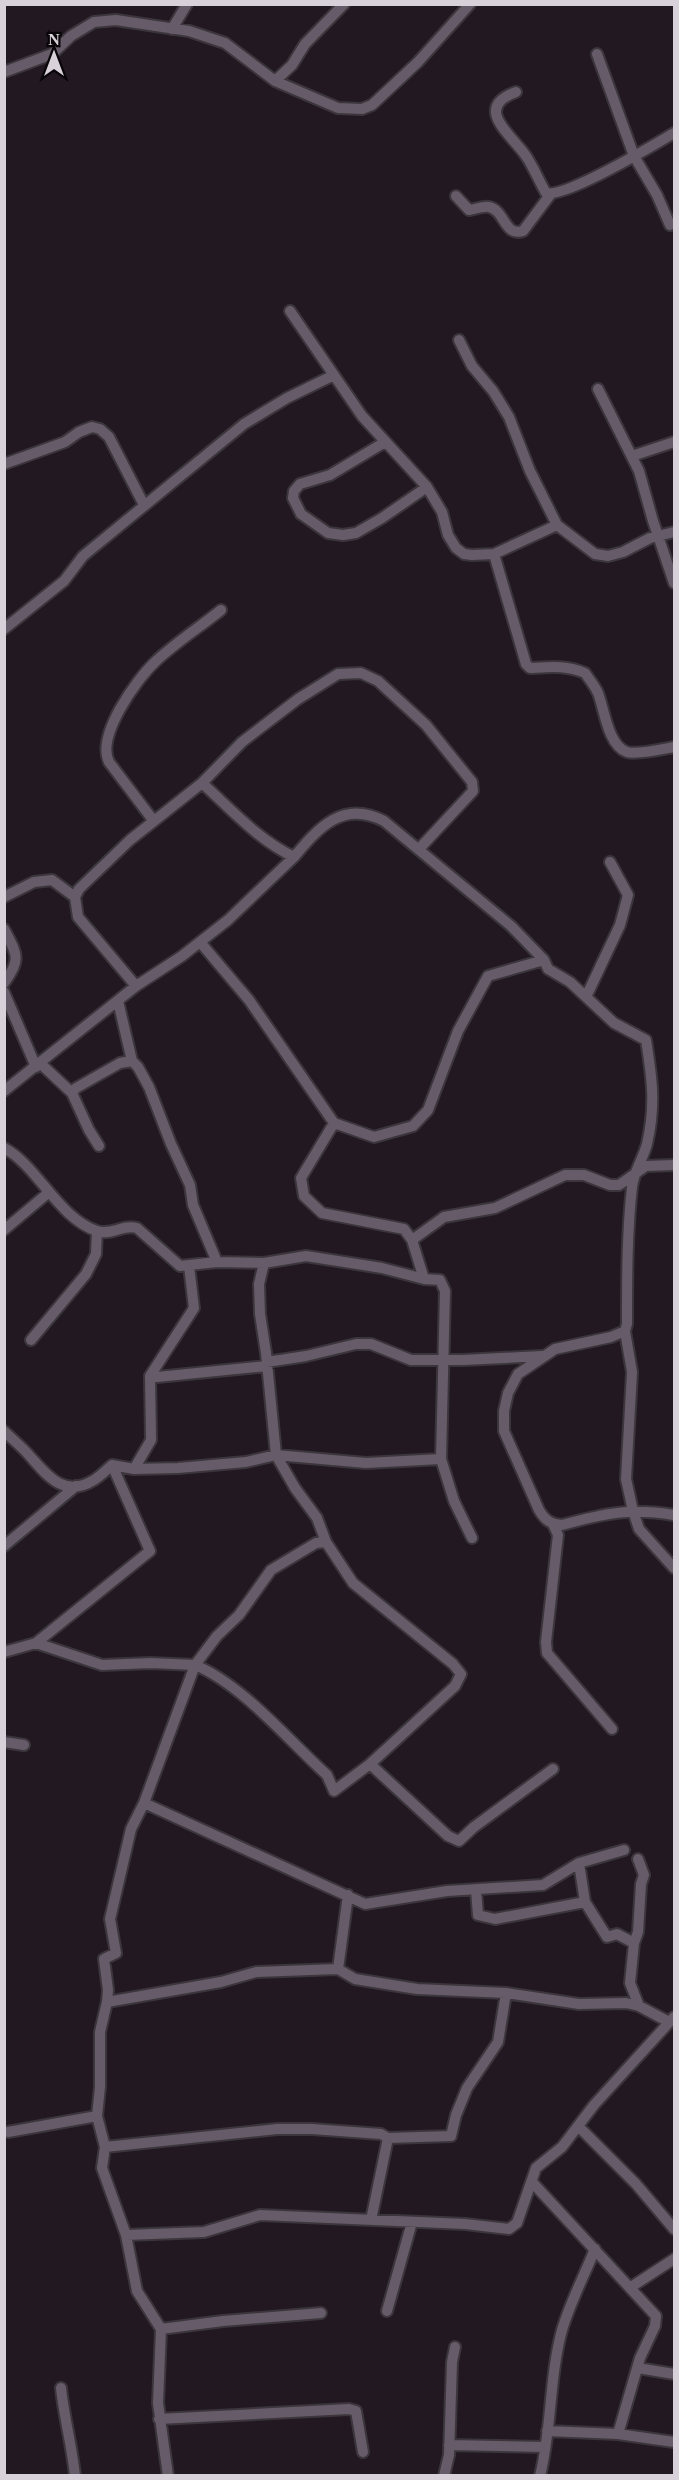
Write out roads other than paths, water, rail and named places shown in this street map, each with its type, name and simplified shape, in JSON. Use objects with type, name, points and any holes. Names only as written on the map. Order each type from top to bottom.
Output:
[{"type":"street","points":[[172,29],[187,4]]},
{"type":"street","points":[[275,81],[292,65],[305,44],[344,4]]},
{"type":"street","points":[[4,72],[52,54],[71,36],[94,22],[117,20],[189,31],[225,43],[275,81],[338,108],[362,109],[372,105],[418,62],[470,4]]},
{"type":"street","points":[[597,54],[634,156],[657,195],[670,225]]},
{"type":"street","points":[[516,92],[506,95],[499,103],[496,110],[500,126],[522,150],[546,193],[550,195]]},
{"type":"street","points":[[456,196],[470,210],[486,207],[494,209],[510,230],[518,233],[523,231],[550,195],[570,188],[675,133]]},
{"type":"street","points":[[290,311],[362,416],[427,487],[442,512],[448,535],[456,548],[464,554],[494,554],[556,525]]},
{"type":"street","points":[[459,340],[472,366],[493,391],[509,417],[530,471],[556,525],[595,554],[608,556],[658,536],[675,532]]},
{"type":"street","points":[[4,629],[64,581],[83,556],[244,424],[287,398],[334,375]]},
{"type":"street","points":[[598,388],[639,471],[658,536],[675,583]]},
{"type":"street","points":[[4,464],[65,442],[79,432],[92,427],[99,429],[109,437],[144,505]]},
{"type":"street","points":[[385,442],[330,475],[300,484],[294,491],[293,498],[301,514],[328,533],[343,535],[356,533],[427,487]]},
{"type":"street","points":[[632,456],[675,442]]},
{"type":"street","points":[[494,554],[526,664],[530,668],[554,666],[585,673],[599,694],[605,720],[614,738],[619,747],[626,752],[675,747]]},
{"type":"street","points":[[153,820],[113,768],[106,756],[106,742],[117,717],[142,676],[157,660],[221,610]]},
{"type":"street","points":[[75,897],[104,864],[153,820],[202,783],[242,742],[298,699],[338,674],[361,673],[378,681],[426,725],[474,786],[473,791],[419,849]]},
{"type":"street","points":[[202,783],[249,829],[294,856]]},
{"type":"street","points":[[4,1091],[136,986],[228,920],[294,856],[314,832],[339,817],[359,813],[368,813],[384,821],[511,926],[544,960],[548,969],[570,982],[614,1023],[646,1040],[653,1082],[654,1107],[646,1146],[634,1174],[625,1331],[632,1372],[626,1479],[639,1529],[675,1568]]},
{"type":"street","points":[[586,997],[620,925],[628,895],[610,862]]},
{"type":"street","points":[[4,897],[34,882],[52,880],[75,897],[78,917],[136,986]]},
{"type":"street","points":[[4,929],[17,954],[16,965],[4,983]]},
{"type":"street","points":[[200,942],[249,1000],[334,1123],[374,1137],[413,1126],[428,1110],[458,1031],[488,976],[544,960]]},
{"type":"street","points":[[4,992],[38,1066],[72,1093],[88,1130],[99,1146]]},
{"type":"street","points":[[118,1001],[132,1060],[149,1087],[217,1262]]},
{"type":"street","points":[[72,1093],[76,1088],[120,1063],[132,1060]]},
{"type":"street","points":[[334,1123],[301,1178],[304,1196],[322,1213],[404,1229],[412,1240],[424,1279]]},
{"type":"street","points":[[4,1148],[18,1157],[48,1193],[75,1217],[97,1231],[105,1233],[129,1226],[137,1228],[180,1266],[217,1262],[264,1263],[306,1256],[382,1268],[424,1279],[440,1280],[445,1291],[441,1460],[454,1501],[472,1538]]},
{"type":"street","points":[[412,1240],[444,1216],[495,1208],[565,1175],[584,1175],[610,1185],[619,1185],[646,1166],[675,1165]]},
{"type":"street","points":[[4,1230],[48,1193]]},
{"type":"street","points":[[31,1340],[86,1274],[96,1254],[97,1231]]},
{"type":"street","points":[[36,1642],[102,1665],[151,1663],[195,1665],[208,1671],[245,1697],[327,1775],[334,1791],[370,1764],[455,1686],[461,1674],[453,1664],[353,1583],[326,1542],[317,1518],[295,1488],[276,1455],[260,1314],[259,1284],[264,1263]]},
{"type":"street","points":[[134,1469],[151,1440],[150,1376],[194,1308],[189,1266]]},
{"type":"street","points":[[625,1331],[611,1337],[555,1349],[518,1374],[508,1393],[504,1411],[504,1431],[539,1510],[544,1519],[553,1524],[562,1525],[594,1516],[633,1511],[675,1515]]},
{"type":"street","points":[[267,1362],[357,1344],[371,1344],[411,1360],[443,1361],[542,1356]]},
{"type":"street","points":[[150,1376],[267,1366],[267,1362]]},
{"type":"street","points":[[4,1431],[29,1454],[43,1473],[58,1483],[76,1486]]},
{"type":"street","points":[[112,1465],[134,1469],[246,1462],[276,1455],[366,1463],[441,1460]]},
{"type":"street","points":[[4,1546],[76,1486],[94,1480],[112,1465]]},
{"type":"street","points":[[4,1652],[36,1642],[150,1551],[112,1465]]},
{"type":"street","points":[[553,1524],[558,1535],[546,1642],[547,1653],[612,1729]]},
{"type":"street","points":[[168,2475],[159,2419],[161,2329],[137,2291],[126,2235],[102,2168],[105,2147],[97,2116],[100,2087],[100,2032],[108,1990],[104,1959],[116,1953],[110,1919],[131,1829],[144,1803],[195,1665],[218,1636],[239,1615],[271,1570],[316,1543],[326,1542]]},
{"type":"street","points":[[4,1742],[24,1744]]},
{"type":"street","points":[[370,1764],[448,1836],[459,1841],[474,1827],[553,1769]]},
{"type":"street","points":[[144,1803],[365,1904],[447,1891],[543,1885],[579,1863],[624,1850]]},
{"type":"street","points":[[638,1859],[644,1875],[641,1884],[638,1932],[634,1943],[630,1983],[639,2006]]},
{"type":"street","points":[[579,1863],[585,1902],[607,1937],[617,1934],[634,1943]]},
{"type":"street","points":[[476,1890],[478,1915],[495,1919],[585,1902]]},
{"type":"street","points":[[338,1969],[348,1895]]},
{"type":"street","points":[[107,2002],[221,1982],[256,1972],[338,1969],[356,1979],[417,1989],[506,1993],[555,2002],[626,2003],[672,2019],[594,2105],[562,2147],[536,2168],[517,2223],[509,2229],[260,2215],[204,2232],[126,2235]]},
{"type":"street","points":[[105,2147],[277,2129],[381,2134],[388,2138],[451,2136],[456,2115],[467,2088],[498,2042],[506,1993]]},
{"type":"street","points":[[8,2132],[97,2116]]},
{"type":"street","points":[[578,2126],[636,2184],[675,2229]]},
{"type":"street","points":[[371,2220],[388,2138]]},
{"type":"street","points":[[532,2182],[656,2316],[655,2326],[644,2348],[618,2434]]},
{"type":"street","points":[[387,2311],[412,2222]]},
{"type":"street","points":[[540,2475],[562,2330],[594,2250]]},
{"type":"street","points":[[631,2287],[675,2259]]},
{"type":"street","points":[[161,2329],[321,2313]]},
{"type":"street","points":[[444,2475],[449,2445],[452,2362],[455,2347]]},
{"type":"street","points":[[638,2368],[675,2374]]},
{"type":"street","points":[[61,2388],[72,2444],[75,2475]]},
{"type":"street","points":[[159,2419],[348,2409],[356,2411],[363,2452]]},
{"type":"street","points":[[547,2431],[618,2434],[675,2442]]},
{"type":"street","points":[[449,2445],[545,2448]]}]
